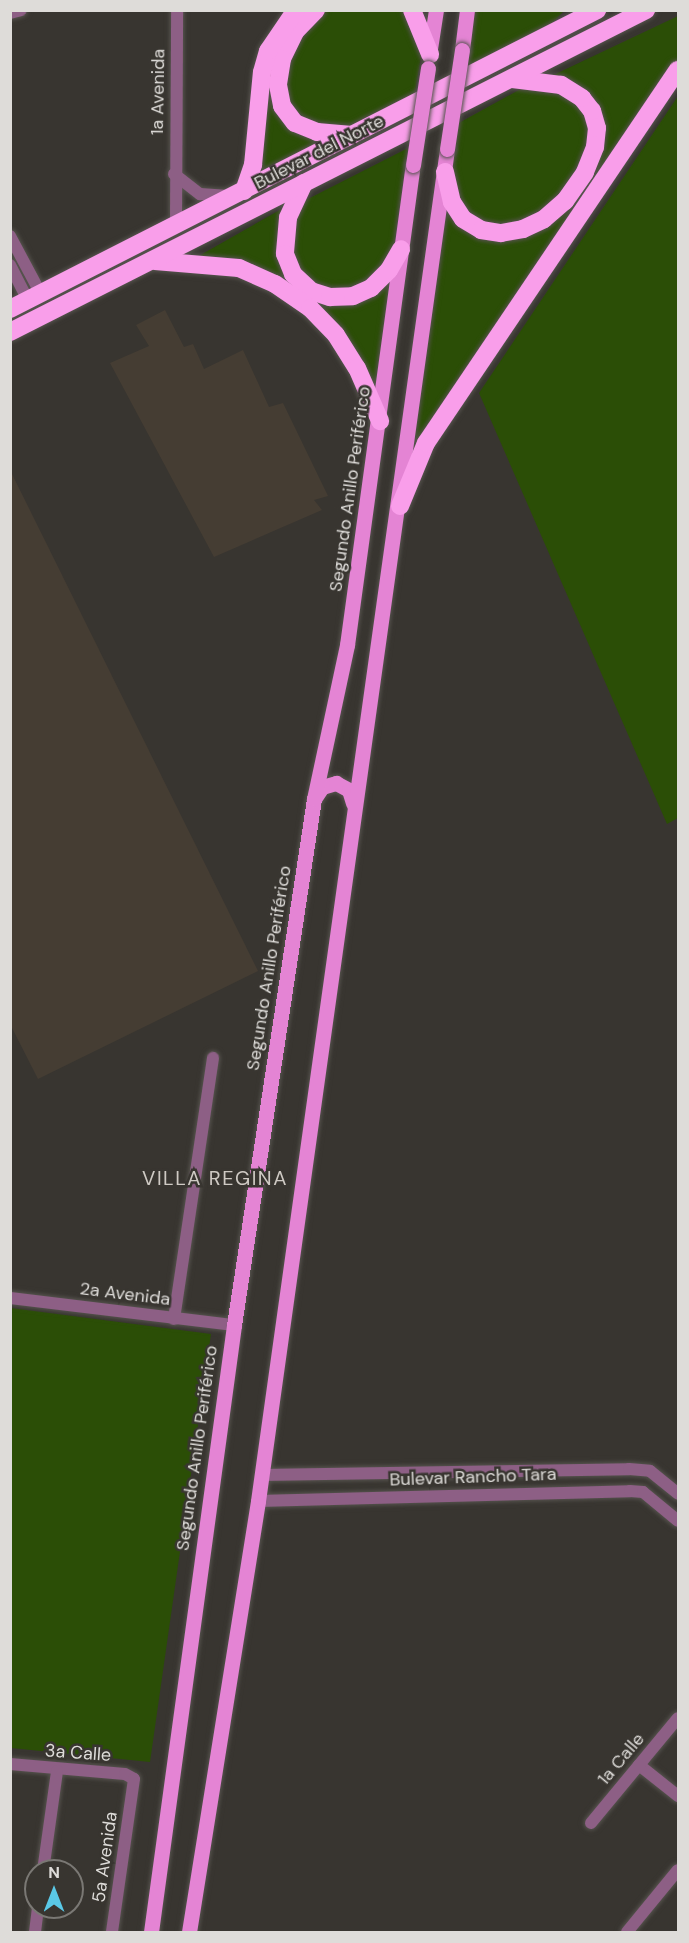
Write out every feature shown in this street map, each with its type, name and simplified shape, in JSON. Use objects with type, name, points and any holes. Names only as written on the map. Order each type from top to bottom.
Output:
[{"type":"highway","points":[[239,193],[253,165],[265,62],[279,30],[296,10]]},
{"type":"highway","points":[[316,10],[295,32],[282,59],[278,85],[282,106],[295,123],[317,132],[353,135]]},
{"type":"highway","points":[[412,10],[429,61]]},
{"type":"highway","points":[[546,36],[571,10]]},
{"type":"highway","name":"Bulevar del Norte","points":[[10,309],[597,10]]},
{"type":"highway","name":"Bulevar del Norte","points":[[10,332],[646,10]]},
{"type":"highway","points":[[400,506],[429,439],[678,70]]},
{"type":"highway","points":[[445,172],[452,201],[463,219],[481,230],[501,232],[523,229],[544,219],[565,201],[585,172],[595,147],[597,128],[592,111],[582,98],[561,85],[512,79]]},
{"type":"highway","points":[[304,183],[288,218],[285,254],[293,274],[311,291],[330,297],[353,296],[371,288],[389,270],[401,249]]},
{"type":"highway","points":[[151,261],[204,262],[239,268],[275,284],[310,308],[336,335],[357,368],[380,421]]},
{"type":"main road","name":"Segundo Anillo Periférico","points":[[151,1932],[234,1325],[314,799],[347,645],[436,10]]},
{"type":"main road","points":[[189,1932],[258,1501],[353,804],[400,506],[466,10]]},
{"type":"main road","points":[[314,799],[322,787],[336,783],[349,790],[353,804]]},
{"type":"street","points":[[10,13],[21,10]]},
{"type":"street","name":"1a Avenida","points":[[176,225],[174,174],[179,11]]},
{"type":"street","points":[[174,174],[200,194],[239,193]]},
{"type":"street","points":[[10,236],[34,297]]},
{"type":"street","points":[[10,265],[34,297]]},
{"type":"street","points":[[174,1319],[213,1058]]},
{"type":"street","name":"2a Avenida","points":[[10,1298],[234,1325]]},
{"type":"street","points":[[612,1469],[612,1491]]},
{"type":"street","name":"Bulevar Rancho Tara","points":[[261,1475],[612,1469],[650,1471],[678,1494]]},
{"type":"street","name":"Bulevar Rancho Tara","points":[[258,1501],[643,1492],[678,1521]]},
{"type":"street","name":"1a Calle","points":[[591,1824],[678,1718]]},
{"type":"street","name":"3a Calle","points":[[10,1764],[57,1771],[125,1774],[134,1779],[133,1787]]},
{"type":"street","points":[[639,1765],[678,1796]]},
{"type":"street","points":[[45,1859],[57,1771]]},
{"type":"street","name":"5a Avenida","points":[[112,1932],[133,1787]]},
{"type":"street","points":[[627,1932],[678,1870]]},
{"type":"shaded area","points":[[165,310],[184,347],[193,344],[204,369],[243,350],[269,407],[283,403],[328,496],[314,500],[322,510],[214,557],[110,363],[149,346],[136,325]]},
{"type":"shaded area","points":[[10,470],[258,971],[38,1079],[10,1024]]},
{"type":"green space","points":[[324,11],[405,11],[422,50],[415,93],[347,129],[317,127],[300,119],[287,103],[287,60],[300,34]]},
{"type":"green space","points":[[471,11],[564,11],[548,27],[463,69]]},
{"type":"green space","points":[[678,16],[678,61],[409,467],[446,198],[495,237],[569,204],[597,110],[547,78]]},
{"type":"green space","points":[[293,28],[278,109],[331,137],[253,176],[266,74]]},
{"type":"green space","points":[[535,81],[579,102],[591,129],[579,170],[560,198],[540,215],[501,227],[482,224],[468,215],[457,199],[450,176],[457,124]]},
{"type":"green space","points":[[678,96],[678,818],[667,824],[479,393]]},
{"type":"green space","points":[[408,148],[393,253],[385,269],[353,292],[313,287],[296,270],[290,253],[300,203]]},
{"type":"green space","points":[[285,207],[279,233],[316,298],[391,276],[374,400],[316,306],[197,257]]},
{"type":"green space","points":[[11,1308],[211,1334],[150,1762],[11,1748]]},
{"type":"district","name":"VILLA REGINA","points":[[215,1178]]}]
